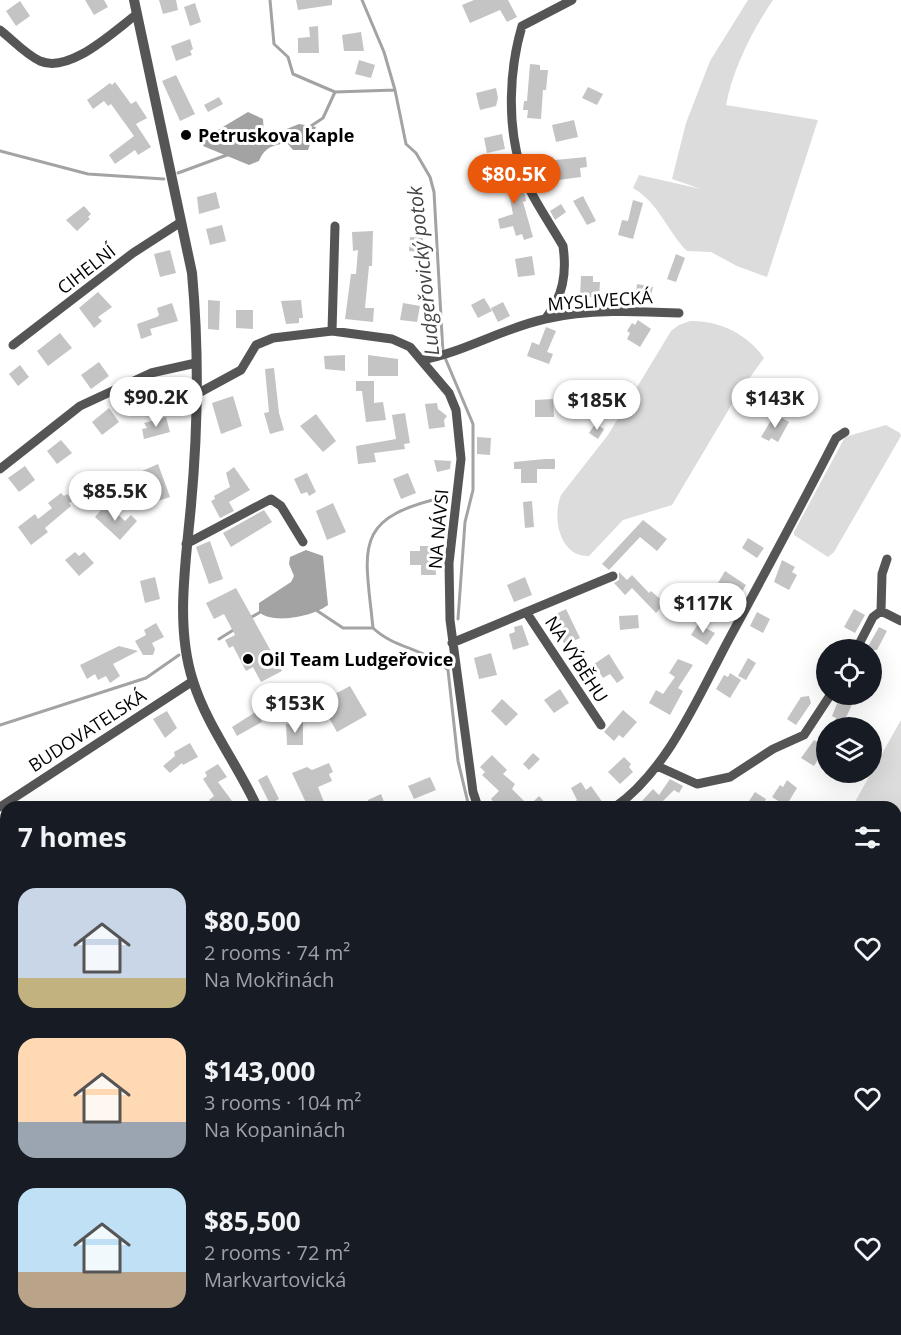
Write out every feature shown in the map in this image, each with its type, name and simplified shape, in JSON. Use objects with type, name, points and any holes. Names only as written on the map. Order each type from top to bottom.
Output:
[{"type":"street","points":[[134,0],[192,273],[196,363],[184,614],[193,681],[254,801]]},
{"type":"street","points":[[546,318],[557,305],[564,285],[564,253],[563,246],[521,170],[513,119],[514,63],[522,26],[572,0]]},
{"type":"street","points":[[0,30],[31,56],[43,62],[61,63],[75,58],[137,14]]},
{"type":"street","name":"CIHELNÍ","points":[[13,345],[149,242],[182,222]]},
{"type":"street","points":[[332,331],[335,226]]},
{"type":"street","name":"MYSLIVECKÁ","points":[[422,360],[444,356],[546,318],[636,312],[679,313]]},
{"type":"street","name":"NA NÁVSI","points":[[195,395],[241,370],[256,345],[273,338],[332,331],[392,339],[410,347],[449,393],[456,410],[461,459],[449,563],[452,643],[476,801]]},
{"type":"street","points":[[0,469],[80,406],[152,373],[196,363]]},
{"type":"street","points":[[624,801],[632,795],[657,766],[692,707],[836,438],[845,432]]},
{"type":"street","points":[[186,544],[271,500],[281,506],[303,542]]},
{"type":"street","points":[[862,639],[873,617],[880,611],[882,574],[886,559]]},
{"type":"street","name":"NA VÝBĚHU","points":[[452,643],[613,576]]},
{"type":"street","points":[[880,611],[901,621]]},
{"type":"street","name":"NA VÝBĚHU","points":[[526,612],[601,725]]},
{"type":"street","name":"BUDOVATELSKÁ","points":[[9,801],[193,681]]},
{"type":"street","points":[[657,766],[697,784],[730,777],[773,749],[804,735],[824,705]]},
{"type":"shaded area","points":[[748,0],[773,0],[744,50],[733,77],[726,105],[818,120],[767,277],[737,266],[711,252],[687,251],[650,201],[633,188],[639,175],[701,189],[672,179],[686,123],[710,61]]},
{"type":"shaded area","points":[[248,112],[263,119],[264,135],[270,137],[284,133],[284,130],[299,124],[316,127],[308,150],[293,150],[287,143],[278,145],[267,150],[259,161],[249,165],[203,146],[206,137]]},
{"type":"shaded area","points":[[690,321],[711,323],[732,330],[750,342],[764,358],[738,394],[672,505],[623,520],[589,556],[579,555],[571,550],[560,534],[557,514],[561,495],[608,435],[671,331]]},
{"type":"shaded area","points":[[886,425],[900,433],[901,436],[834,552],[828,557],[794,535],[794,532],[845,437]]},
{"type":"shaded area","points":[[306,550],[323,556],[328,605],[313,613],[294,618],[274,618],[259,612],[259,603],[291,582],[294,576],[289,564],[290,557]]},
{"type":"shaded area","points":[[901,720],[901,801],[855,801],[866,783],[882,783],[882,754]]},
{"type":"building","points":[[85,0],[104,0],[108,7],[94,15]]},
{"type":"building","points":[[159,0],[176,0],[178,10],[163,14]]},
{"type":"building","points":[[296,0],[332,0],[332,5],[298,10]]},
{"type":"building","points":[[474,0],[508,0],[517,17],[507,22],[500,10],[470,23],[462,5]]},
{"type":"building","points":[[20,1],[30,16],[16,26],[6,11]]},
{"type":"building","points":[[195,3],[201,22],[190,26],[184,7]]},
{"type":"building","points":[[318,26],[319,53],[298,53],[298,38],[310,37],[309,27]]},
{"type":"building","points":[[361,32],[364,51],[344,51],[342,35]]},
{"type":"building","points":[[190,39],[192,55],[176,61],[171,46]]},
{"type":"building","points":[[359,60],[375,65],[371,78],[355,74]]},
{"type":"building","points":[[530,64],[540,65],[540,70],[548,70],[546,90],[543,90],[541,119],[527,118],[528,110],[523,110],[524,101],[527,101]]},
{"type":"building","points":[[176,75],[195,114],[180,121],[162,81]]},
{"type":"building","points":[[115,82],[131,104],[136,101],[147,118],[136,124],[151,147],[138,155],[135,150],[115,164],[109,155],[134,136],[111,104],[108,106],[104,101],[93,109],[87,100],[110,83],[112,85]]},
{"type":"building","points":[[588,87],[603,94],[597,105],[582,98]]},
{"type":"building","points":[[496,88],[498,98],[496,106],[480,110],[476,93]]},
{"type":"building","points":[[219,97],[223,104],[208,112],[204,105]]},
{"type":"building","points":[[574,120],[578,137],[556,142],[552,125]]},
{"type":"building","points":[[502,134],[505,149],[487,153],[484,138]]},
{"type":"building","points":[[586,157],[587,167],[580,168],[581,177],[551,181],[550,176],[547,177],[545,161]]},
{"type":"building","points":[[506,161],[519,191],[522,190],[525,195],[526,201],[523,202],[533,237],[524,240],[522,234],[516,236],[513,226],[500,229],[498,219],[513,214],[507,184],[501,186],[495,172],[504,169],[502,163]]},
{"type":"building","points":[[216,192],[220,208],[199,214],[197,197]]},
{"type":"building","points":[[583,196],[596,221],[587,225],[573,201]]},
{"type":"building","points":[[633,200],[643,203],[633,239],[618,235],[622,220],[628,221]]},
{"type":"building","points":[[561,204],[566,212],[555,220],[550,211]]},
{"type":"building","points":[[84,206],[91,214],[88,217],[90,219],[77,231],[66,220]]},
{"type":"building","points":[[222,225],[226,241],[210,245],[206,229]]},
{"type":"building","points":[[373,231],[372,266],[369,266],[365,308],[374,308],[373,322],[345,319],[351,274],[356,274],[358,250],[353,251],[352,232]]},
{"type":"building","points":[[410,237],[423,238],[422,252],[409,251]]},
{"type":"building","points":[[170,250],[176,273],[160,277],[154,254]]},
{"type":"building","points":[[676,254],[685,258],[676,282],[667,279]]},
{"type":"building","points":[[532,256],[535,275],[518,277],[515,259]]},
{"type":"building","points":[[581,276],[593,276],[593,282],[600,282],[599,297],[580,297]]},
{"type":"building","points":[[637,284],[653,287],[651,295],[636,293]]},
{"type":"building","points":[[98,292],[112,307],[98,317],[102,321],[94,328],[79,308]]},
{"type":"building","points":[[484,298],[492,311],[478,318],[471,305]]},
{"type":"building","points":[[208,300],[220,301],[219,330],[208,329]]},
{"type":"building","points":[[301,300],[303,318],[299,318],[299,323],[286,324],[281,301]]},
{"type":"building","points":[[503,302],[510,316],[498,322],[491,308]]},
{"type":"building","points":[[172,303],[178,321],[150,329],[152,335],[141,339],[137,324],[157,317],[159,315],[157,308]]},
{"type":"building","points":[[403,303],[420,306],[417,322],[400,320]]},
{"type":"building","points":[[236,310],[253,310],[253,329],[236,328]]},
{"type":"building","points":[[638,320],[651,329],[640,347],[627,339],[630,333],[627,331],[632,323],[635,325]]},
{"type":"building","points":[[546,327],[556,331],[547,352],[553,354],[549,364],[527,356],[532,342],[539,345]]},
{"type":"building","points":[[60,333],[72,348],[48,366],[37,351]]},
{"type":"building","points":[[345,355],[345,371],[325,369],[324,356]]},
{"type":"building","points":[[368,355],[398,359],[398,376],[368,376]]},
{"type":"building","points":[[99,362],[109,376],[91,389],[81,375]]},
{"type":"building","points":[[20,365],[29,377],[18,386],[9,374]]},
{"type":"building","points":[[274,368],[279,413],[284,430],[270,434],[264,413],[269,412],[265,369]]},
{"type":"building","points":[[764,378],[773,385],[767,392],[771,396],[758,411],[745,400]]},
{"type":"building","points":[[356,381],[374,381],[374,403],[383,402],[386,420],[366,422],[362,391],[356,391]]},
{"type":"building","points":[[144,389],[154,405],[139,415],[126,396]]},
{"type":"building","points":[[591,389],[607,401],[597,417],[580,407]]},
{"type":"building","points":[[233,396],[242,426],[221,434],[212,403]]},
{"type":"building","points":[[553,399],[554,417],[535,417],[535,400]]},
{"type":"building","points":[[437,403],[438,409],[447,416],[444,420],[445,427],[429,429],[425,404]]},
{"type":"building","points":[[109,408],[119,422],[102,435],[92,422]]},
{"type":"building","points":[[405,413],[410,443],[404,444],[405,449],[374,453],[376,462],[358,464],[356,446],[396,439],[392,415]]},
{"type":"building","points":[[316,414],[336,441],[323,452],[300,426]]},
{"type":"building","points":[[775,414],[789,422],[778,442],[771,438],[769,441],[761,437]]},
{"type":"building","points":[[166,417],[170,432],[144,439],[142,429],[147,428],[144,423]]},
{"type":"building","points":[[595,424],[604,429],[598,439],[589,433]]},
{"type":"building","points":[[477,437],[491,438],[490,455],[477,454]]},
{"type":"building","points":[[61,440],[72,453],[57,464],[47,451]]},
{"type":"building","points":[[555,459],[555,469],[537,469],[537,483],[521,483],[521,469],[514,469],[514,462]]},
{"type":"building","points":[[434,460],[451,461],[450,469],[437,472]]},
{"type":"building","points":[[158,464],[170,497],[155,502],[142,471]]},
{"type":"building","points":[[25,466],[35,480],[19,492],[8,478]]},
{"type":"building","points":[[234,467],[250,490],[229,502],[234,511],[220,518],[211,501],[215,499],[214,496],[230,487],[226,473]]},
{"type":"building","points":[[307,473],[316,492],[309,496],[307,492],[301,494],[294,479]]},
{"type":"building","points":[[408,473],[416,493],[401,499],[393,479]]},
{"type":"building","points":[[61,493],[64,496],[67,494],[73,501],[69,503],[71,506],[45,528],[48,532],[31,545],[18,527],[35,514],[38,519],[52,508],[48,503]]},
{"type":"building","points":[[532,501],[534,527],[525,528],[523,502]]},
{"type":"building","points":[[333,503],[346,532],[327,540],[316,511]]},
{"type":"building","points":[[106,504],[125,521],[131,515],[137,521],[120,540],[95,517]]},
{"type":"building","points":[[264,510],[272,522],[231,547],[223,533]]},
{"type":"building","points":[[643,520],[667,539],[657,551],[640,537],[609,570],[602,564]]},
{"type":"building","points":[[748,538],[764,548],[757,558],[742,548]]},
{"type":"building","points":[[210,541],[223,579],[209,584],[196,547]]},
{"type":"building","points":[[420,546],[435,546],[436,575],[421,575],[421,565],[410,565],[410,551],[420,551]]},
{"type":"building","points":[[75,552],[79,556],[84,552],[94,563],[79,576],[65,560]]},
{"type":"building","points":[[782,560],[795,567],[792,572],[797,575],[789,590],[774,582]]},
{"type":"building","points":[[725,571],[746,585],[738,598],[718,583]]},
{"type":"building","points":[[619,572],[627,580],[632,575],[649,593],[651,591],[665,603],[656,613],[632,588],[625,595],[614,583],[619,580]]},
{"type":"building","points":[[155,577],[160,599],[145,603],[140,581]]},
{"type":"building","points":[[525,577],[532,595],[514,602],[507,585]]},
{"type":"building","points":[[236,588],[282,671],[261,682],[253,667],[246,671],[233,646],[229,648],[225,640],[235,635],[224,614],[214,619],[206,603]]},
{"type":"building","points":[[566,609],[580,638],[565,645],[550,617]]},
{"type":"building","points":[[854,609],[865,615],[855,633],[844,627]]},
{"type":"building","points":[[757,612],[770,619],[763,633],[750,626]]},
{"type":"building","points":[[638,615],[639,628],[620,630],[619,616]]},
{"type":"building","points":[[156,623],[164,637],[152,643],[155,649],[153,655],[143,655],[135,641],[146,635],[144,630]]},
{"type":"building","points":[[698,624],[715,633],[707,645],[691,635]]},
{"type":"building","points":[[522,625],[529,645],[513,650],[509,634],[515,632],[514,627]]},
{"type":"building","points":[[879,627],[887,631],[882,640],[872,639]]},
{"type":"building","points":[[119,646],[138,651],[113,664],[120,676],[110,683],[106,676],[98,680],[95,674],[87,679],[80,665]]},
{"type":"building","points":[[491,653],[497,675],[479,679],[474,658]]},
{"type":"building","points":[[609,654],[624,678],[617,683],[610,674],[603,678],[594,664]]},
{"type":"building","points":[[748,658],[756,663],[746,680],[738,676]]},
{"type":"building","points":[[678,659],[693,665],[678,688],[683,691],[670,715],[649,703],[656,690],[663,694],[675,677],[669,673]]},
{"type":"building","points":[[730,673],[741,680],[730,698],[716,689],[724,675],[728,677]]},
{"type":"building","points":[[350,686],[367,715],[337,732],[320,702]]},
{"type":"building","points":[[560,689],[569,703],[554,713],[544,700]]},
{"type":"building","points":[[809,696],[811,703],[796,725],[787,719],[801,697]]},
{"type":"building","points":[[502,699],[518,714],[506,726],[491,711]]},
{"type":"building","points":[[836,705],[852,705],[846,717],[832,716]]},
{"type":"building","points":[[623,710],[637,722],[623,738],[619,735],[614,741],[604,732]]},
{"type":"building","points":[[167,711],[177,728],[165,738],[153,719]]},
{"type":"building","points":[[257,711],[262,722],[237,736],[232,727]]},
{"type":"building","points":[[303,723],[303,745],[287,745],[286,724]]},
{"type":"building","points":[[814,740],[816,741],[814,766],[801,758]]},
{"type":"building","points":[[190,743],[198,757],[183,765],[182,763],[170,773],[163,766],[175,756],[174,752]]},
{"type":"building","points":[[533,753],[540,759],[529,770],[523,764]]},
{"type":"building","points":[[492,755],[507,770],[503,774],[515,784],[512,789],[524,801],[493,801],[491,799],[499,791],[482,775],[485,772],[480,767]]},
{"type":"building","points":[[624,757],[631,764],[629,767],[633,772],[620,784],[608,772]]},
{"type":"building","points":[[329,763],[333,772],[329,774],[332,781],[318,787],[324,801],[305,801],[292,773],[307,767],[312,770]]},
{"type":"building","points":[[218,764],[227,777],[218,782],[232,801],[210,801],[214,796],[203,779],[207,776],[205,772]]},
{"type":"building","points":[[267,775],[279,799],[268,801],[258,780]]},
{"type":"building","points":[[430,777],[436,790],[414,799],[408,786]]},
{"type":"building","points":[[670,779],[683,786],[679,793],[674,790],[663,801],[642,801],[653,789],[659,795]]},
{"type":"building","points":[[787,780],[797,788],[789,801],[778,801],[772,797],[780,785],[783,787]]},
{"type":"building","points":[[581,782],[586,790],[591,786],[602,801],[576,801],[571,788]]},
{"type":"building","points":[[755,792],[766,799],[765,801],[749,801]]},
{"type":"building","points":[[381,794],[384,801],[368,801]]},
{"type":"building","points":[[539,796],[544,801],[534,801]]},
{"type":"waterway","points":[[270,0],[274,44],[288,57],[293,74],[335,92]]},
{"type":"waterway","name":"Ludgeřovický potok","points":[[362,0],[384,52],[395,90],[406,144],[416,153],[430,177],[434,192],[443,353],[473,424],[473,490],[465,522],[458,619]]},
{"type":"waterway","points":[[308,128],[323,118],[335,92],[395,90]]},
{"type":"waterway","points":[[0,151],[88,174],[164,179]]},
{"type":"waterway","points":[[178,173],[227,155]]},
{"type":"waterway","points":[[373,628],[367,557],[371,540],[379,527],[393,515],[415,505],[445,497]]},
{"type":"waterway","name":"Ludgeřovický potok","points":[[316,610],[343,628],[373,628],[391,640],[430,657],[448,670],[458,761],[468,801]]},
{"type":"waterway","points":[[250,618],[262,611]]},
{"type":"waterway","points":[[219,639],[235,629]]},
{"type":"waterway","points":[[0,725],[146,678],[179,655]]},
{"type":"place","name":"Petruskova kaple","points":[[186,135]]},
{"type":"place","name":"Oil Team Ludgeřovice","points":[[248,659]]}]
